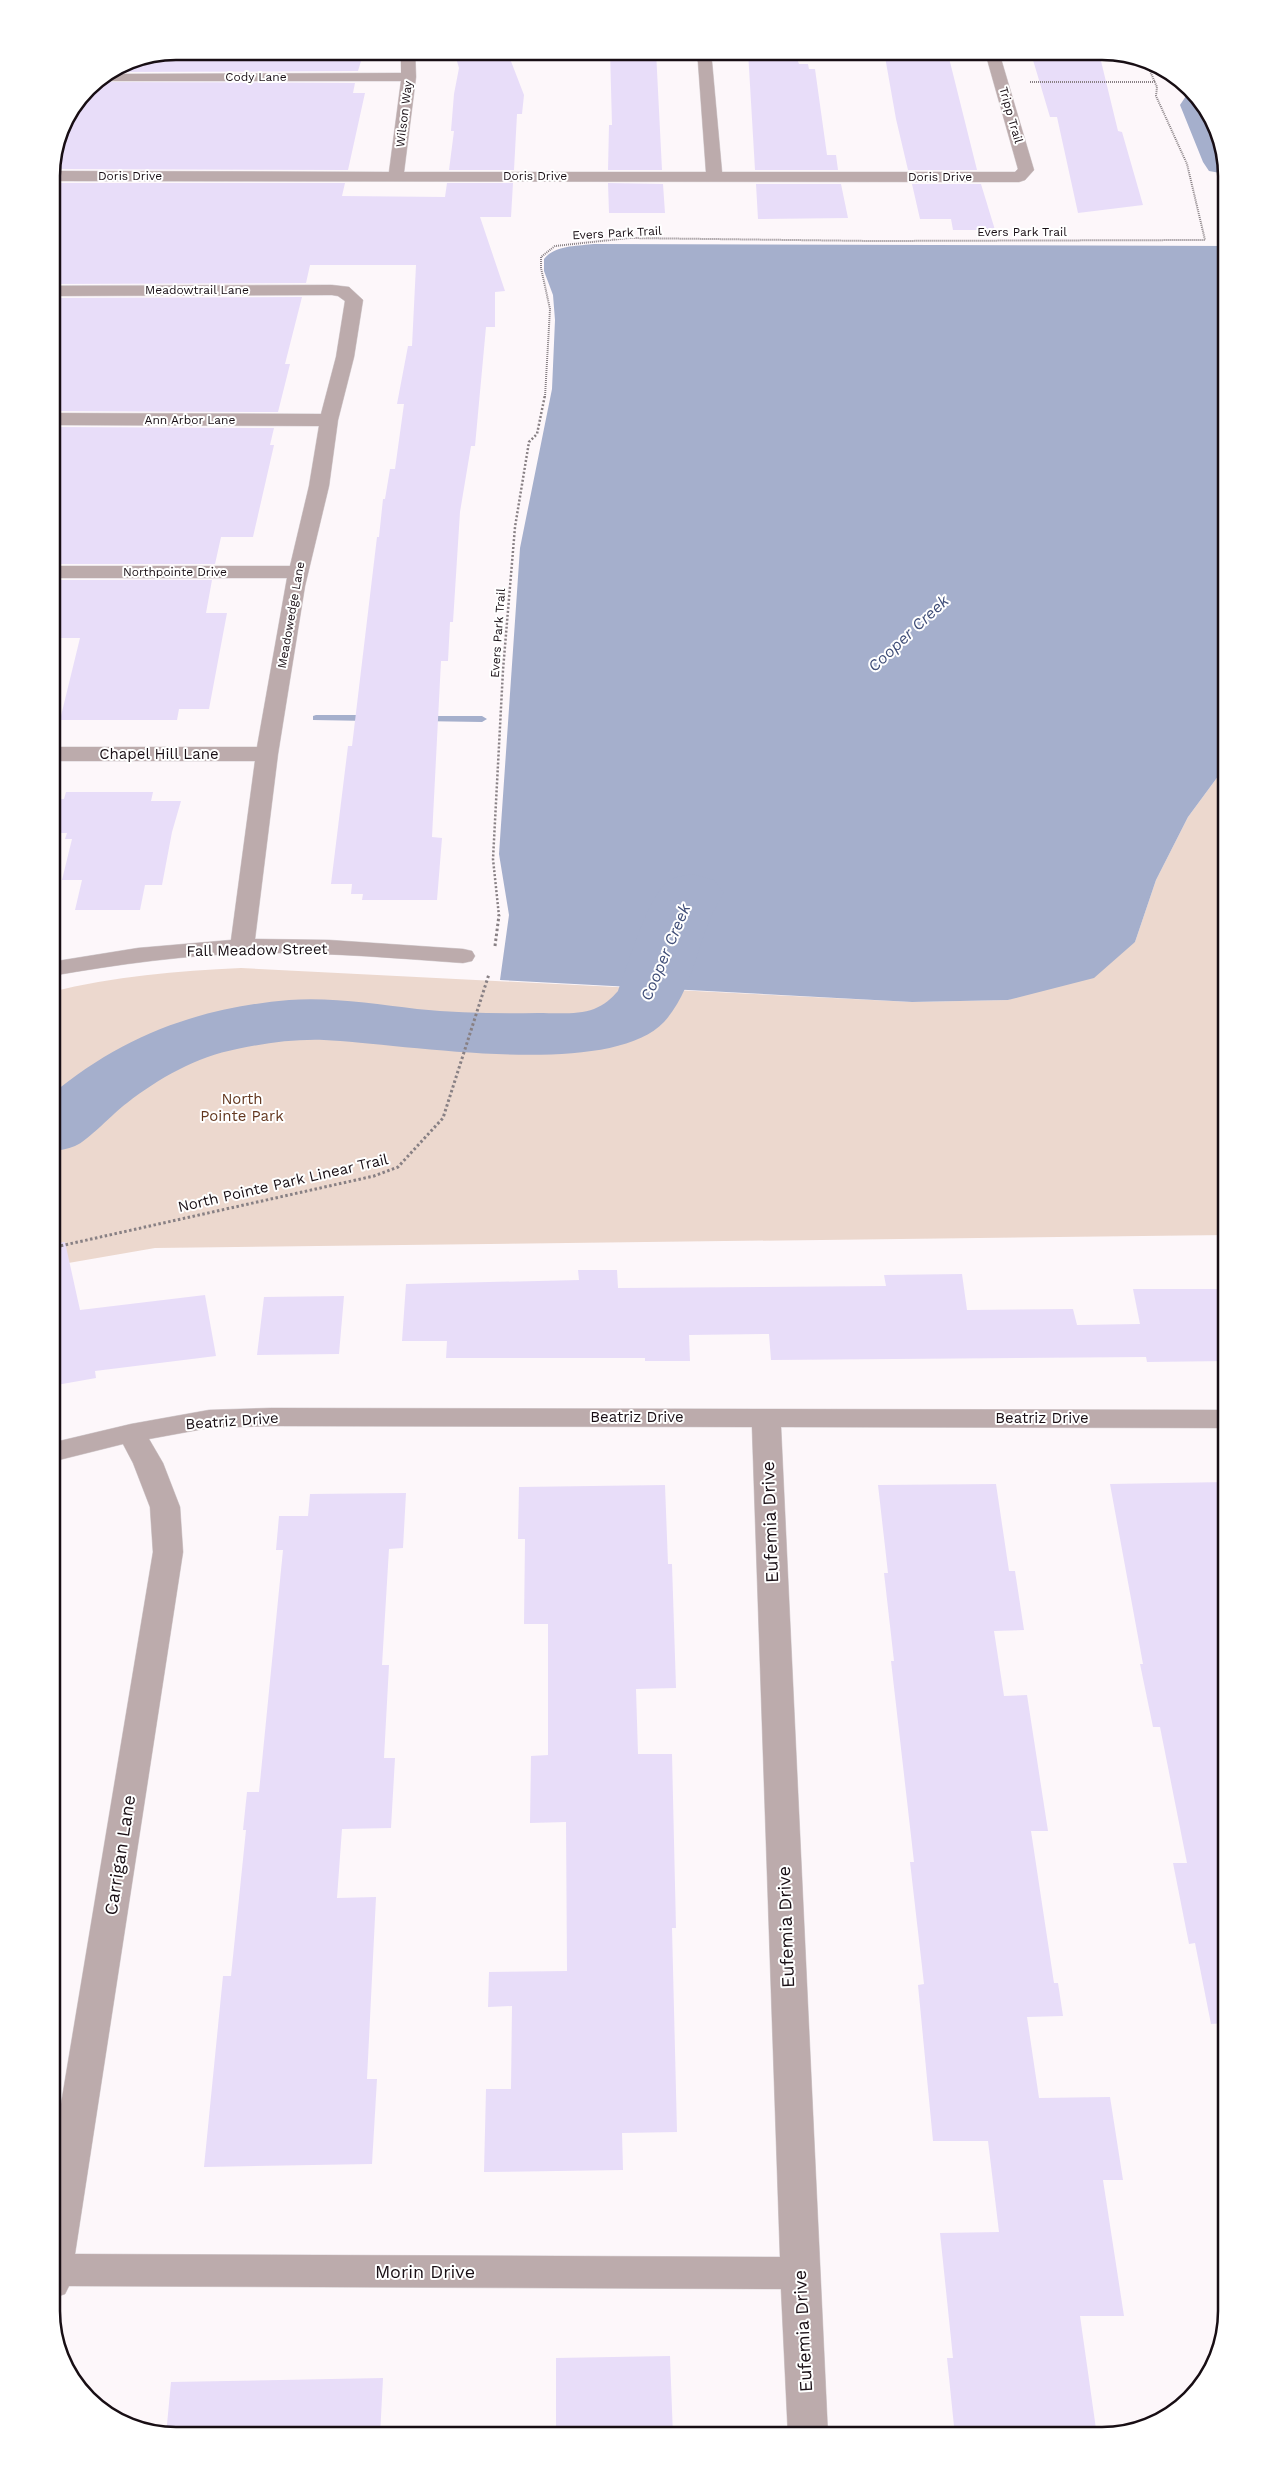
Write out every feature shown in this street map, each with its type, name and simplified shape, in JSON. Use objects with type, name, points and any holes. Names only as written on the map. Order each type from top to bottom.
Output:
[{"type":"street","name":"Wilson Way","points":[[396,176],[409,77],[408,60]]},
{"type":"street","points":[[704,60],[714,176]]},
{"type":"street","name":"Tripp Trail","points":[[995,60],[1026,170],[1019,177]]},
{"type":"street","name":"Cody Lane","points":[[115,78],[409,77]]},
{"type":"street","name":"Doris Drive","points":[[60,176],[1019,177]]},
{"type":"street","name":"Meadowtrail Lane","points":[[60,291],[343,291]]},
{"type":"street","name":"Meadowedge Lane","points":[[242,947],[267,754],[298,572],[319,486],[329,420],[345,357],[352,319],[354,300],[343,291]]},
{"type":"street","name":"Ann Arbor Lane","points":[[60,419],[329,420]]},
{"type":"street","name":"Northpointe Drive","points":[[60,572],[298,572]]},
{"type":"street","name":"Chapel Hill Lane","points":[[60,754],[267,754]]},
{"type":"street","name":"Fall Meadow Street","points":[[60,968],[165,952],[242,947],[361,949],[463,956]]},
{"type":"street","name":"Beatriz Drive","points":[[60,1451],[132,1433],[209,1419],[271,1417],[1218,1419]]},
{"type":"street","name":"Eufemia Drive","points":[[766,1418],[808,2427]]},
{"type":"street","name":"Carrigan Lane","points":[[60,2224],[168,1552],[165,1507],[148,1463],[132,1433]]},
{"type":"street","name":"Morin Drive","points":[[60,2274],[800,2273]]},
{"type":"path","name":"Evers Park Trail","points":[[494,947],[500,909],[493,859],[503,670],[514,536],[529,442],[537,435],[543,415],[548,356],[549,300],[540,268],[541,257],[555,246],[629,238],[872,241],[1206,240],[1186,164],[1156,96],[1155,82],[1150,71]]},
{"type":"path","points":[[1002,82],[1155,82]]},
{"type":"path","name":"North Pointe Park Linear Trail","points":[[60,1246],[374,1176],[398,1168],[443,1118],[462,1063],[489,972]]},
{"type":"green space","name":"North Pointe Park","points":[[1218,776],[1218,1235],[155,1248],[60,1264],[60,990],[146,975],[241,968],[912,1002],[1008,1000],[1135,942],[1156,880],[1188,817]]},
{"type":"water","points":[[594,244],[1218,246],[1218,776],[1188,817],[1156,880],[1135,942],[1094,978],[1008,1000],[912,1002],[500,980],[509,915],[499,854],[520,548],[552,389],[555,320],[553,295],[544,271],[544,259],[554,251]]},
{"type":"building","points":[[168,60],[359,60],[361,61],[358,71],[126,72],[153,62]]},
{"type":"building","points":[[457,60],[510,60],[524,95],[522,114],[517,114],[514,170],[449,170],[454,131],[451,131],[454,94],[459,68]]},
{"type":"building","points":[[610,60],[656,60],[662,170],[608,170],[609,125],[612,125]]},
{"type":"building","points":[[749,60],[797,60],[799,64],[808,64],[809,69],[815,69],[827,155],[836,155],[838,170],[755,170]]},
{"type":"building","points":[[886,60],[950,60],[977,170],[908,170],[896,119]]},
{"type":"building","points":[[1033,60],[1101,61],[1118,131],[1122,132],[1143,205],[1078,213],[1057,117],[1050,117]]},
{"type":"building","points":[[108,82],[355,83],[353,93],[365,93],[348,170],[60,168],[64,146],[76,118],[89,99]]},
{"type":"building","points":[[60,183],[345,183],[342,196],[445,197],[447,183],[513,183],[511,217],[480,217],[505,291],[495,292],[495,327],[486,327],[475,446],[471,446],[460,512],[453,622],[450,622],[448,661],[441,661],[432,837],[442,838],[437,900],[362,900],[363,894],[351,894],[352,884],[331,884],[348,746],[352,746],[377,537],[379,537],[383,499],[385,499],[390,469],[395,469],[404,404],[397,404],[408,346],[412,346],[416,265],[310,265],[306,283],[60,284]]},
{"type":"building","points":[[608,183],[663,184],[665,213],[609,213]]},
{"type":"building","points":[[756,184],[841,184],[848,218],[758,219]]},
{"type":"building","points":[[912,184],[981,184],[995,230],[953,230],[951,219],[920,219]]},
{"type":"building","points":[[302,297],[285,364],[290,364],[278,412],[60,411],[60,298]]},
{"type":"building","points":[[60,427],[274,428],[270,445],[274,445],[253,537],[221,537],[215,564],[60,564]]},
{"type":"building","points":[[60,580],[212,580],[206,613],[227,613],[209,709],[179,709],[177,720],[60,720],[80,638],[60,638]]},
{"type":"building","points":[[66,792],[153,792],[151,801],[181,801],[172,832],[162,885],[145,885],[140,910],[75,910],[82,880],[62,880],[72,839],[65,839],[67,833],[60,833],[60,799],[64,799]]},
{"type":"building","points":[[65,1242],[80,1310],[205,1295],[216,1356],[95,1371],[96,1378],[60,1384],[60,1243]]},
{"type":"building","points":[[578,1270],[617,1270],[618,1288],[886,1286],[884,1275],[962,1274],[967,1310],[1073,1309],[1077,1325],[1140,1324],[1133,1289],[1218,1289],[1218,1361],[1147,1362],[1146,1357],[771,1360],[769,1334],[689,1335],[690,1361],[645,1361],[645,1358],[446,1358],[447,1341],[402,1341],[406,1284],[579,1280]]},
{"type":"building","points":[[344,1296],[339,1354],[257,1355],[264,1297]]},
{"type":"building","points":[[1218,1482],[1218,2024],[1211,2024],[1195,1943],[1189,1944],[1173,1863],[1187,1863],[1160,1727],[1153,1727],[1140,1664],[1143,1664],[1110,1484]]},
{"type":"building","points":[[996,1484],[1009,1571],[1015,1571],[1024,1630],[994,1631],[1004,1696],[1027,1695],[1048,1831],[1031,1831],[1054,1983],[1058,1983],[1063,2016],[1027,2017],[1039,2098],[1110,2097],[1123,2180],[1103,2180],[1124,2316],[1080,2316],[1096,2427],[954,2427],[947,2358],[953,2358],[940,2233],[999,2232],[988,2141],[933,2141],[918,1985],[924,1984],[910,1862],[914,1862],[891,1661],[894,1661],[884,1573],[888,1573],[878,1485]]},
{"type":"building","points":[[665,1485],[668,1564],[672,1564],[676,1688],[636,1689],[638,1754],[672,1754],[676,1928],[672,1928],[677,2132],[622,2133],[623,2170],[484,2172],[486,2089],[511,2089],[512,2006],[488,2007],[489,1972],[567,1971],[566,1822],[530,1823],[531,1756],[548,1755],[548,1624],[524,1624],[525,1539],[518,1539],[519,1487]]},
{"type":"building","points":[[406,1493],[403,1548],[389,1549],[382,1665],[389,1665],[384,1758],[395,1758],[391,1828],[342,1829],[337,1898],[376,1897],[367,2079],[377,2079],[372,2164],[204,2167],[223,1976],[231,1976],[246,1830],[243,1830],[247,1792],[259,1792],[283,1550],[276,1550],[279,1516],[308,1516],[310,1494]]},
{"type":"building","points":[[670,2356],[673,2427],[556,2427],[556,2358]]},
{"type":"building","points":[[383,2378],[380,2427],[167,2427],[171,2382]]},
{"type":"waterway","points":[[316,718],[371,718]]},
{"type":"waterway","points":[[421,719],[482,719]]},
{"type":"waterway","name":"Cooper Creek","points":[[60,1123],[110,1082],[147,1059],[182,1043],[237,1028],[290,1020],[322,1020],[456,1032],[530,1034],[600,1029],[616,1024],[627,1019],[644,1003],[651,993],[682,906],[692,893]]}]
